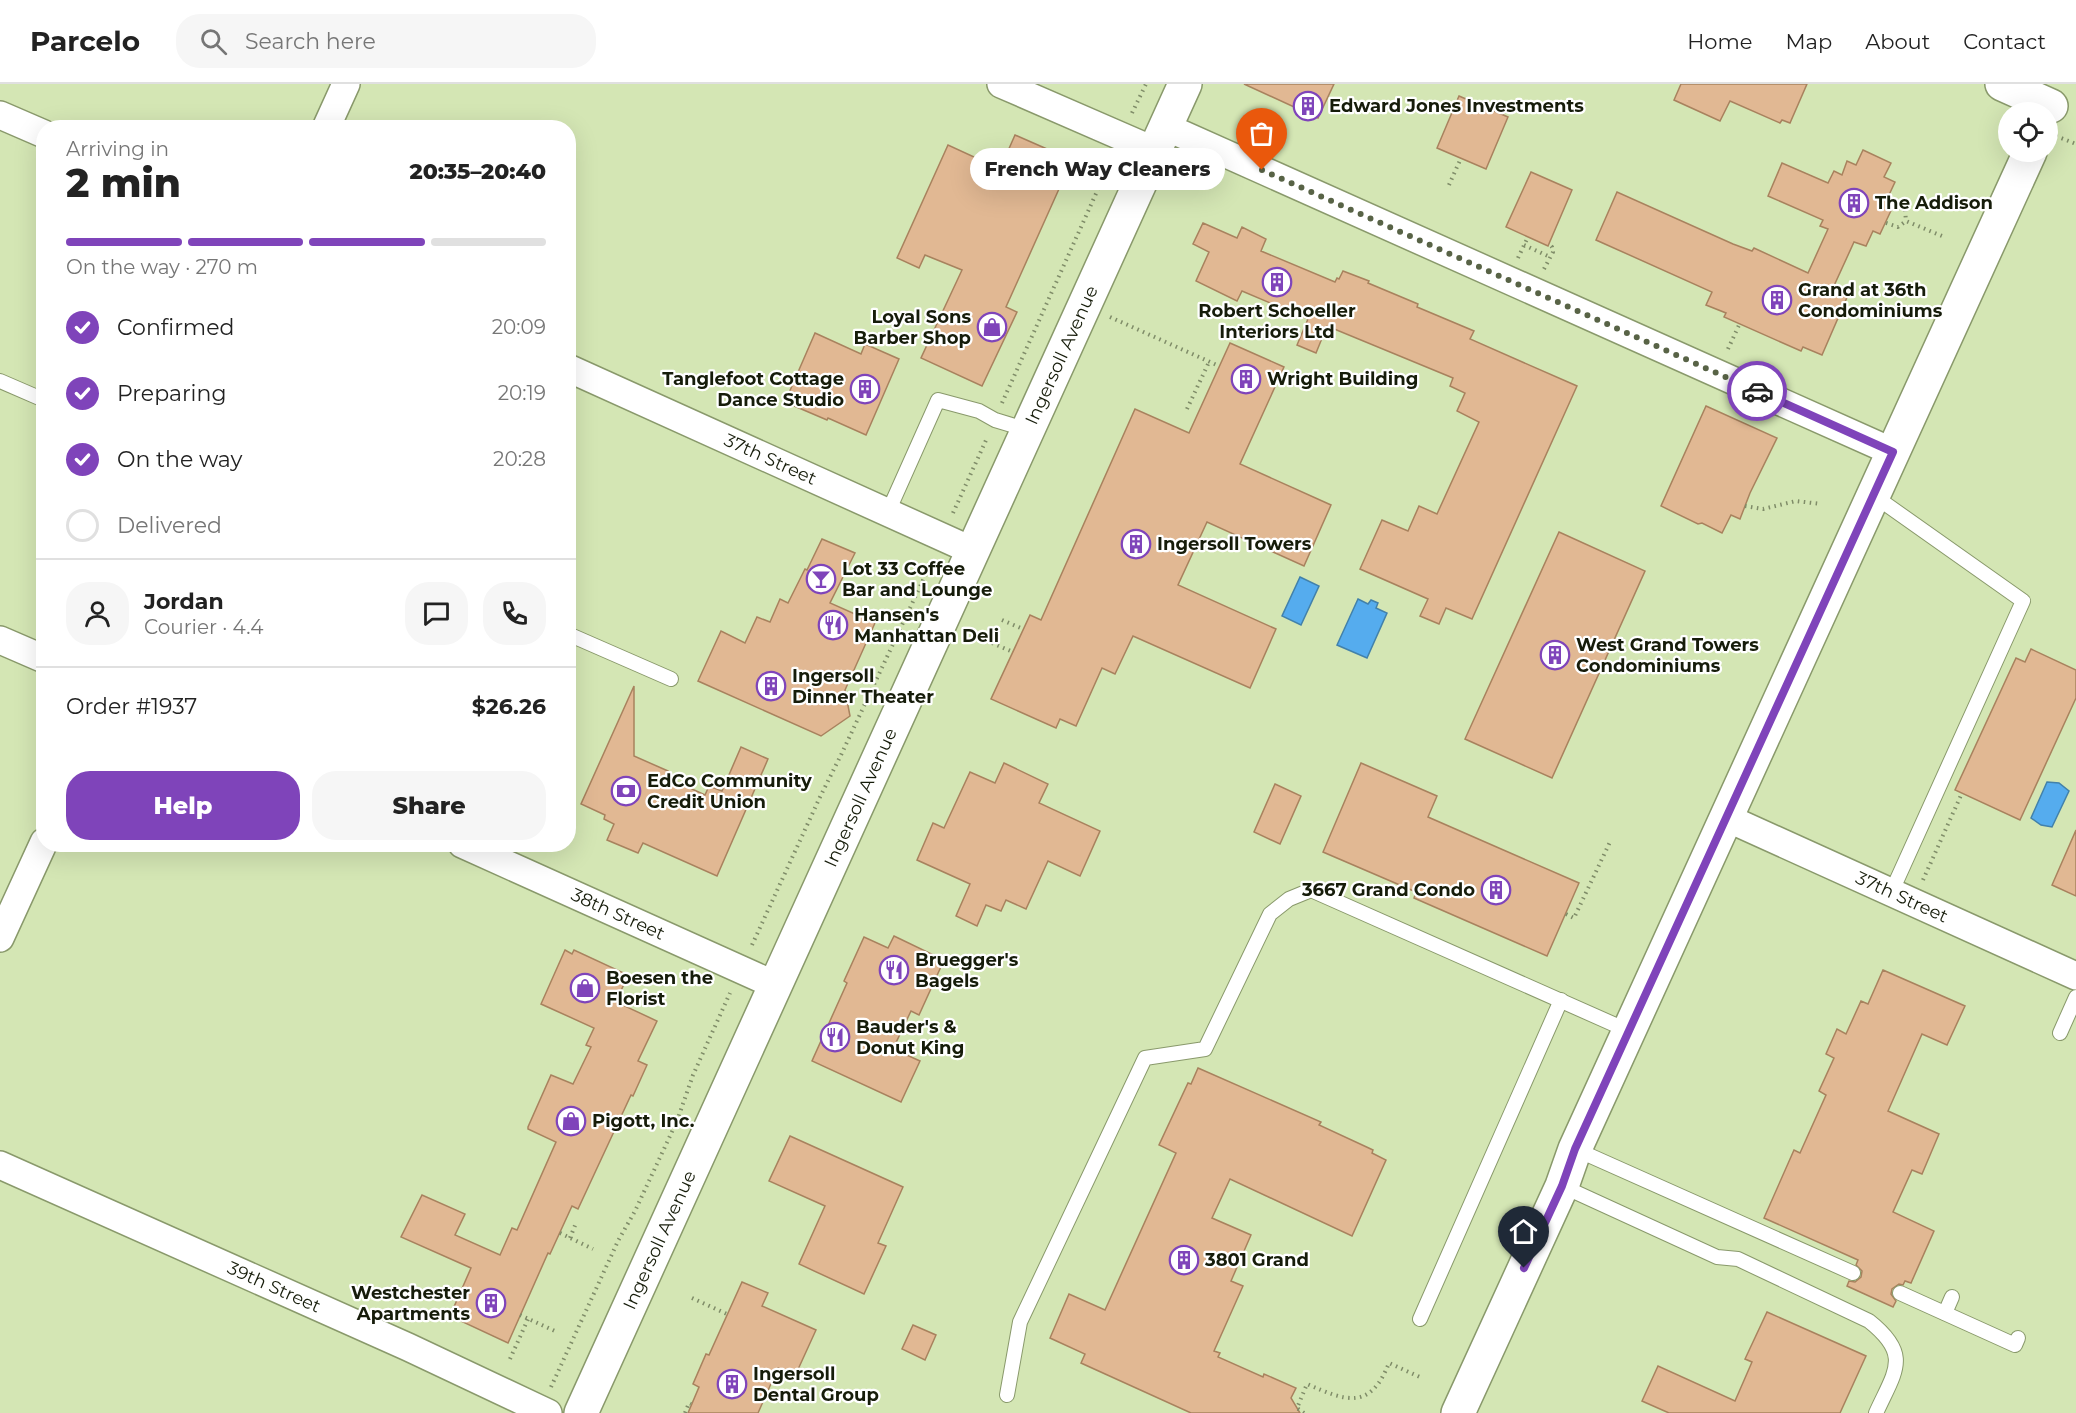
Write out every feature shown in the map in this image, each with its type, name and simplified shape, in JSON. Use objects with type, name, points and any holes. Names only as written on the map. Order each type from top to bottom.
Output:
[{"type":"main road","name":"Ingersoll Avenue","points":[[581,1413],[1185,84]]},
{"type":"main road","points":[[2002,84],[2038,102]]},
{"type":"main road","points":[[1458,1413],[1562,1186],[1575,1149],[2025,162]]},
{"type":"street","points":[[330,120],[346,84]]},
{"type":"street","points":[[1001,84],[1160,139],[1893,452]]},
{"type":"street","points":[[0,115],[36,131]]},
{"type":"street","name":"37th Street","points":[[576,372],[973,551]]},
{"type":"street","points":[[0,640],[36,656]]},
{"type":"street","name":"37th Street","points":[[1726,818],[2076,976]]},
{"type":"street","points":[[0,938],[39,852]]},
{"type":"street","name":"38th Street","points":[[480,852],[775,985]]},
{"type":"street","name":"39th Street","points":[[0,1165],[376,1332],[547,1404]]},
{"type":"lane","points":[[0,381],[36,397]]},
{"type":"lane","points":[[888,512],[938,400],[979,411],[995,420],[1028,430]]},
{"type":"lane","points":[[1873,495],[2023,602],[1902,898]]},
{"type":"lane","points":[[576,637],[671,679]]},
{"type":"lane","points":[[1007,1395],[1020,1322],[1145,1058],[1205,1049],[1270,914],[1289,898],[1311,890],[1629,1032]]},
{"type":"lane","points":[[2060,1034],[2076,997]]},
{"type":"lane","points":[[1419,1320],[1561,1000]]},
{"type":"lane","points":[[1575,1149],[1853,1272]]},
{"type":"lane","points":[[1562,1186],[1716,1257],[1738,1259],[1869,1321],[1886,1334],[1896,1353],[1896,1370],[1876,1413]]},
{"type":"lane","points":[[1900,1293],[2015,1345],[2018,1338]]},
{"type":"lane","points":[[1945,1314],[1952,1297]]},
{"type":"path","points":[[1128,121],[1146,84]]},
{"type":"path","points":[[2058,118],[2076,144]]},
{"type":"path","points":[[951,518],[1113,158]]},
{"type":"path","points":[[1449,185],[1461,158]]},
{"type":"path","points":[[1894,205],[1905,210],[1906,220]]},
{"type":"path","points":[[1886,223],[1898,228],[1906,220]]},
{"type":"path","points":[[1906,220],[1942,236]]},
{"type":"path","points":[[1515,264],[1528,237]]},
{"type":"path","points":[[1524,244],[1550,257]]},
{"type":"path","points":[[1541,275],[1553,249],[1549,244]]},
{"type":"path","points":[[1085,306],[1220,366]]},
{"type":"path","points":[[1724,358],[1740,324]]},
{"type":"path","points":[[1187,409],[1209,362]]},
{"type":"path","points":[[1746,506],[1762,509],[1796,501],[1821,504]]},
{"type":"path","points":[[748,955],[933,559]]},
{"type":"path","points":[[1002,620],[1023,629]]},
{"type":"path","points":[[992,643],[1013,652]]},
{"type":"path","points":[[1902,898],[1962,793]]},
{"type":"path","points":[[1566,914],[1574,918],[1610,842]]},
{"type":"path","points":[[547,1404],[618,1241],[635,1211],[676,1121],[693,1075],[732,988]]},
{"type":"path","points":[[570,1238],[576,1222]]},
{"type":"path","points":[[560,1233],[594,1249]]},
{"type":"path","points":[[692,1298],[728,1314]]},
{"type":"path","points":[[520,1315],[555,1331]]},
{"type":"path","points":[[510,1359],[528,1319]]},
{"type":"path","points":[[1304,1413],[1297,1408],[1307,1384],[1337,1397],[1350,1399],[1361,1397],[1375,1387],[1385,1374],[1389,1363],[1422,1378]]},
{"type":"path","points":[[685,1413],[689,1403],[692,1404]]},
{"type":"water","points":[[1300,577],[1319,586],[1301,625],[1282,616]]},
{"type":"water","points":[[1358,599],[1368,604],[1371,600],[1378,603],[1376,608],[1387,613],[1367,658],[1337,645]]},
{"type":"water","points":[[2047,782],[2059,783],[2069,791],[2052,827],[2041,825],[2031,818]]},
{"type":"building","name":"Edward Jones Investments","points":[[1244,84],[1334,84],[1318,118]]},
{"type":"building","points":[[1681,84],[1807,84],[1790,123],[1782,120],[1780,123],[1730,101],[1720,121],[1674,100]]},
{"type":"building","points":[[1459,96],[1508,117],[1486,169],[1437,148]]},
{"type":"building","points":[[1015,135],[1072,160],[1006,307],[1017,312],[982,386],[921,358],[962,270],[925,255],[919,268],[897,258],[948,145],[1000,169]]},
{"type":"building","points":[[1863,150],[1891,163],[1884,177],[1895,182],[1888,197],[1896,200],[1880,234],[1873,231],[1866,246],[1854,242],[1833,288],[1848,295],[1822,355],[1803,347],[1801,351],[1724,317],[1726,313],[1706,305],[1712,292],[1596,240],[1617,192],[1733,244],[1752,251],[1754,248],[1808,273],[1828,229],[1820,226],[1823,220],[1768,196],[1782,163],[1828,183],[1834,171],[1842,175],[1847,161],[1856,165]]},
{"type":"building","points":[[1531,172],[1572,190],[1548,246],[1506,227]]},
{"type":"building","points":[[1203,223],[1237,238],[1242,227],[1266,239],[1261,251],[1335,282],[1343,271],[1369,281],[1368,283],[1418,304],[1417,307],[1474,331],[1470,339],[1577,386],[1472,619],[1446,608],[1439,624],[1420,616],[1428,599],[1360,569],[1382,520],[1408,531],[1419,506],[1437,514],[1479,422],[1457,411],[1465,393],[1450,386],[1453,378],[1327,326],[1316,353],[1297,345],[1308,319],[1242,291],[1237,301],[1196,281],[1209,252],[1193,244]]},
{"type":"building","points":[[815,333],[861,354],[865,344],[899,359],[866,435],[785,402]]},
{"type":"building","name":"Ingersoll Towers","points":[[1230,343],[1284,367],[1240,464],[1331,505],[1304,566],[1207,522],[1178,585],[1276,629],[1250,688],[1133,636],[1115,674],[1102,668],[1076,726],[1060,719],[1056,728],[991,699],[1030,615],[1041,620],[1135,409],[1189,433]]},
{"type":"building","points":[[1706,406],[1777,438],[1740,519],[1731,515],[1722,533],[1661,506]]},
{"type":"building","name":"West Grand Towers Condominiums","points":[[1559,532],[1645,571],[1552,778],[1465,739]]},
{"type":"building","points":[[822,539],[855,553],[830,603],[875,623],[845,690],[850,716],[821,736],[698,681],[721,631],[745,643],[757,617],[770,622],[780,599],[788,603]]},
{"type":"building","points":[[2031,649],[2076,670],[2076,698],[2020,820],[1955,790],[2016,658],[2025,662]]},
{"type":"building","points":[[634,686],[634,756],[668,771],[666,777],[705,795],[709,786],[722,791],[741,747],[768,759],[717,876],[643,843],[638,853],[607,840],[614,824],[604,819],[605,815],[581,804]]},
{"type":"building","points":[[1004,763],[1048,784],[1039,803],[1100,831],[1080,876],[1048,861],[1026,909],[1006,900],[1001,911],[986,905],[977,926],[956,916],[970,884],[917,860],[933,823],[944,828],[970,772],[995,783]]},
{"type":"building","points":[[1361,763],[1437,796],[1428,817],[1579,883],[1547,956],[1414,898],[1416,892],[1323,852]]},
{"type":"building","points":[[1275,784],[1301,796],[1280,844],[1254,832]]},
{"type":"building","points":[[2076,830],[2076,896],[2052,885]]},
{"type":"building","points":[[894,936],[944,960],[919,1015],[911,1011],[893,1049],[920,1061],[901,1102],[812,1061],[847,983],[844,981],[864,937],[888,948]]},
{"type":"building","points":[[565,950],[572,954],[574,950],[628,975],[616,1002],[657,1021],[638,1061],[647,1065],[633,1096],[631,1095],[578,1209],[572,1206],[550,1254],[548,1253],[508,1343],[450,1316],[471,1268],[401,1237],[422,1195],[465,1214],[455,1235],[500,1255],[512,1228],[517,1230],[556,1142],[528,1127],[551,1075],[573,1084],[591,1047],[586,1045],[594,1028],[541,1004]]},
{"type":"building","points":[[1883,970],[1965,1006],[1947,1045],[1922,1034],[1888,1111],[1939,1134],[1922,1174],[1912,1170],[1893,1212],[1934,1231],[1911,1283],[1905,1281],[1903,1285],[1899,1284],[1892,1289],[1891,1294],[1896,1301],[1893,1307],[1847,1286],[1849,1281],[1855,1282],[1861,1277],[1862,1271],[1856,1265],[1858,1260],[1764,1218],[1794,1150],[1800,1153],[1826,1095],[1819,1091],[1834,1058],[1826,1054],[1837,1029],[1846,1034],[1861,1001],[1868,1004]]},
{"type":"building","name":"3801 Grand","points":[[1198,1068],[1321,1122],[1319,1125],[1373,1150],[1372,1153],[1386,1160],[1352,1236],[1230,1179],[1212,1218],[1251,1235],[1231,1281],[1243,1286],[1214,1351],[1220,1353],[1218,1357],[1263,1377],[1264,1374],[1296,1388],[1291,1398],[1300,1413],[1191,1413],[1081,1363],[1085,1354],[1050,1338],[1069,1294],[1105,1310],[1176,1153],[1159,1145],[1188,1083],[1191,1084]]},
{"type":"building","points":[[790,1136],[903,1187],[878,1243],[886,1246],[864,1294],[799,1264],[825,1206],[769,1181]]},
{"type":"building","points":[[742,1282],[768,1293],[762,1306],[816,1330],[795,1376],[778,1368],[758,1413],[688,1413],[699,1387],[693,1384],[706,1354],[709,1355]]},
{"type":"building","points":[[1767,1312],[1866,1356],[1840,1413],[1669,1413],[1642,1401],[1658,1366],[1735,1401],[1752,1362],[1745,1359]]},
{"type":"building","points":[[913,1325],[936,1335],[925,1360],[902,1349]]},
{"type":"way so far","points":[[1262,170],[1757,391]]},
{"type":"place","name":"Edward Jones Investments","points":[[1308,106]]},
{"type":"place","name":"French Way Cleaners","points":[[1262,170]]},
{"type":"place","name":"The Addison","points":[[1854,203]]},
{"type":"place","name":"Robert Schoeller Interiors Ltd","points":[[1277,282]]},
{"type":"place","name":"Grand at 36th Condominiums","points":[[1777,300]]},
{"type":"place","name":"Loyal Sons Barber Shop","points":[[992,327]]},
{"type":"place","name":"Wright Building","points":[[1246,379]]},
{"type":"place","name":"Tanglefoot Cottage Dance Studio","points":[[865,389]]},
{"type":"place","name":"Ingersoll Towers","points":[[1136,544]]},
{"type":"place","name":"Lot 33 Coffee Bar and Lounge","points":[[821,579]]},
{"type":"place","name":"Hansen's Manhattan Deli","points":[[833,625]]},
{"type":"place","name":"West Grand Towers Condominiums","points":[[1555,655]]},
{"type":"place","name":"Ingersoll Dinner Theater","points":[[771,686]]},
{"type":"place","name":"EdCo Community Credit Union","points":[[626,791]]},
{"type":"place","name":"3667 Grand Condo","points":[[1496,890]]},
{"type":"place","name":"Bruegger's Bagels","points":[[894,970]]},
{"type":"place","name":"Boesen the Florist","points":[[585,988]]},
{"type":"place","name":"Bauder's & Donut King","points":[[835,1037]]},
{"type":"place","name":"Pigott, Inc.","points":[[571,1121]]},
{"type":"place","name":"3801 Grand","points":[[1184,1260]]},
{"type":"place","name":"Westchester Apartments","points":[[491,1303]]},
{"type":"place","name":"Ingersoll Dental Group","points":[[732,1384]]},
{"type":"route","points":[[1524,1268],[1562,1186],[1575,1149],[1893,452],[1757,391]]}]
